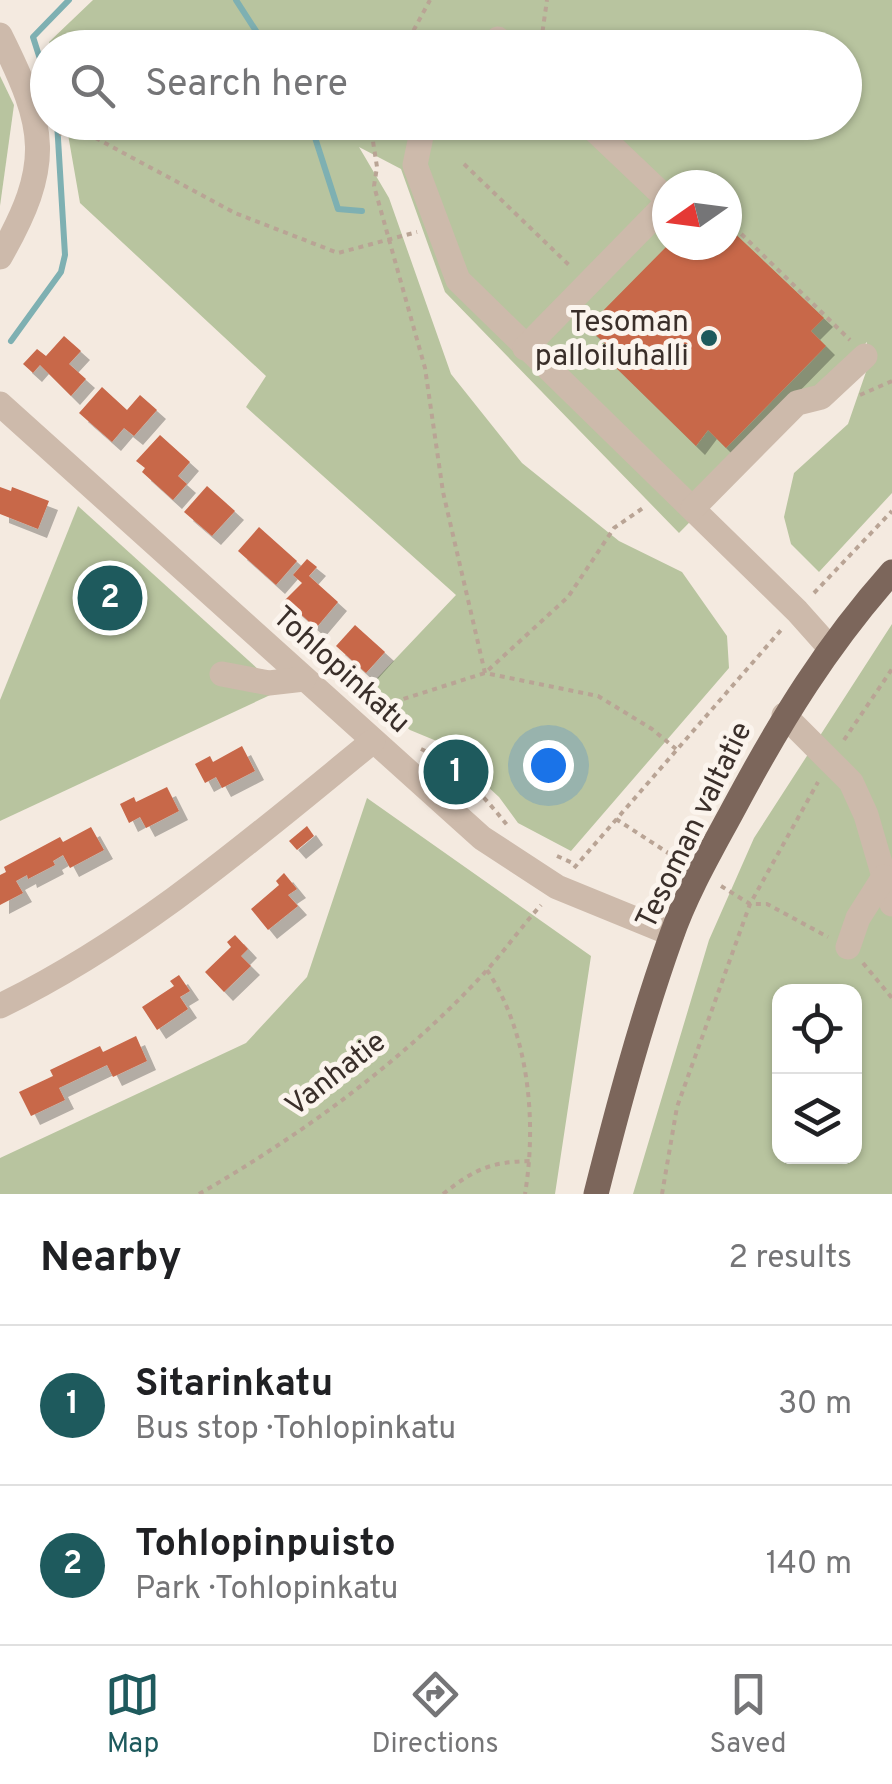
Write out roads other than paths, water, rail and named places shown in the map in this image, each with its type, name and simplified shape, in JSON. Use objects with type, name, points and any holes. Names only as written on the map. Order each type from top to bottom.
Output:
[{"type":"main road","name":"Tesoman valtatie","points":[[596,1194],[622,1089],[672,934],[699,872],[784,715],[830,648],[892,572]]},
{"type":"street","points":[[0,36],[30,100]]},
{"type":"street","points":[[0,257],[23,217],[38,170],[38,140]]},
{"type":"street","points":[[420,140],[415,165],[458,280],[798,611],[830,648]]},
{"type":"street","points":[[604,140],[652,186]]},
{"type":"street","points":[[526,348],[652,217]]},
{"type":"street","points":[[693,508],[797,403],[821,397],[866,356]]},
{"type":"street","name":"Tohlopinkatu","points":[[0,404],[482,838],[557,887],[672,934]]},
{"type":"street","points":[[222,674],[268,683],[304,679]]},
{"type":"street","points":[[784,715],[850,782],[866,815],[892,904]]},
{"type":"street","points":[[0,1006],[42,985],[170,904],[373,741]]},
{"type":"street","points":[[848,947],[858,918],[884,877]]},
{"type":"waterway","points":[[40,30],[69,0]]},
{"type":"waterway","points":[[236,0],[255,30]]},
{"type":"waterway","points":[[11,341],[61,272],[65,255],[58,140]]},
{"type":"waterway","points":[[316,140],[338,209],[362,211]]},
{"type":"place","name":"Tesoman palloiluhalli","points":[[709,338]]},
{"type":"place","name":"Tohlopinpuisto","points":[[110,598]]},
{"type":"place","name":"Sitarinkatu","points":[[456,772]]}]
